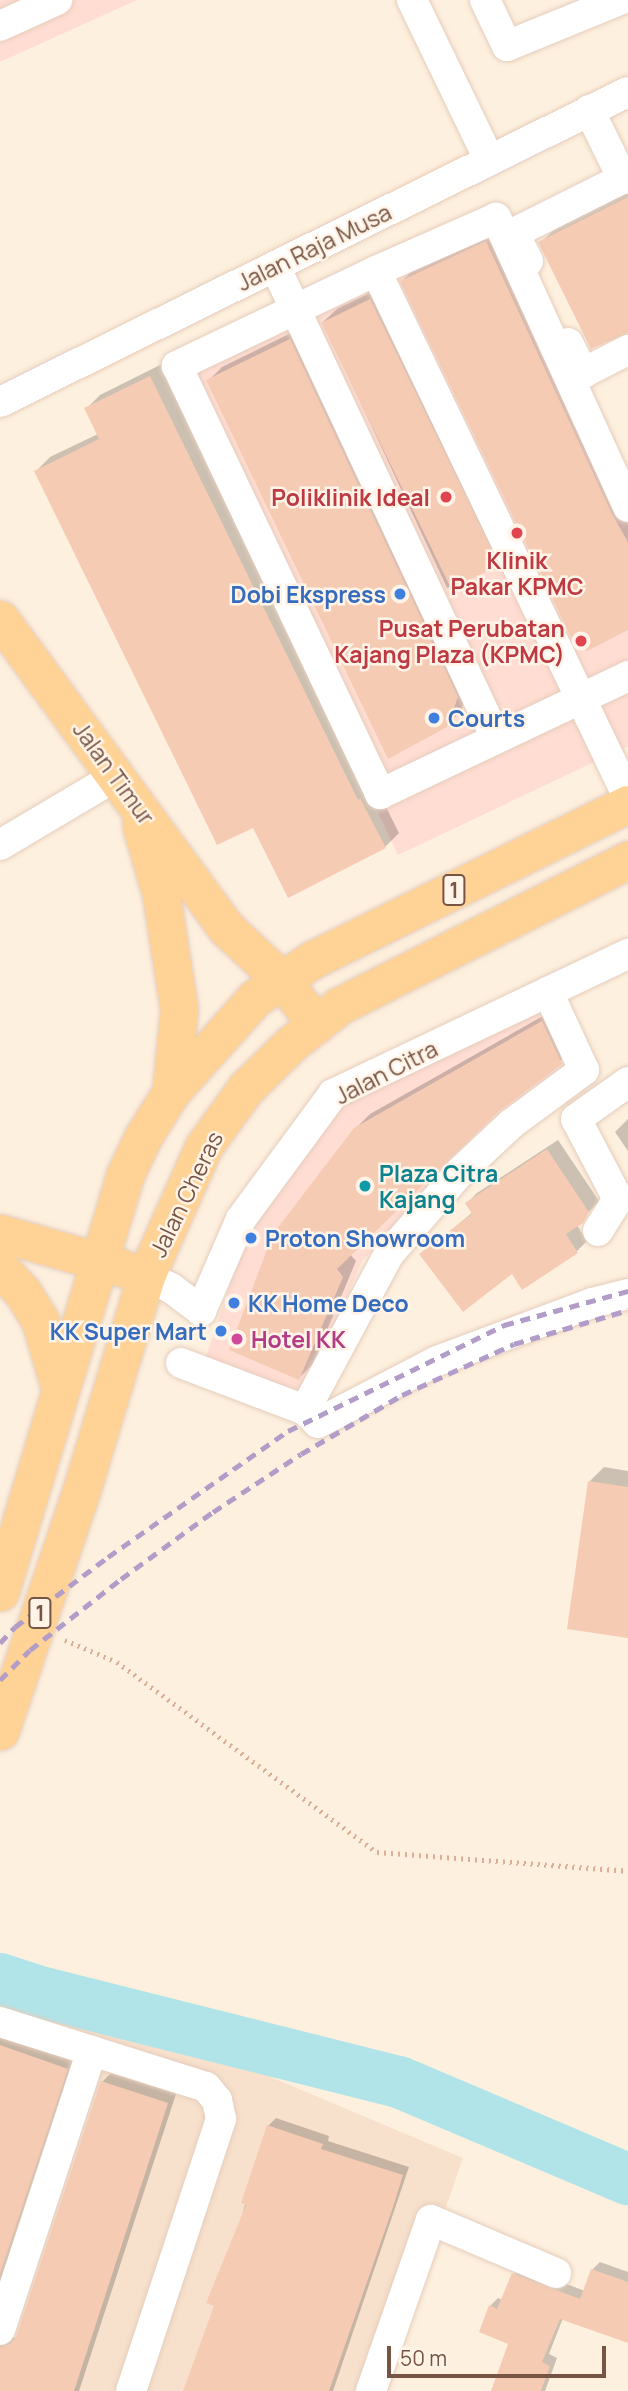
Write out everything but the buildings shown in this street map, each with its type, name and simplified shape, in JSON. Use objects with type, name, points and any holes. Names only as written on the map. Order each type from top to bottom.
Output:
[{"type":"main road","name":"Jalan Timur","points":[[0,619],[268,989],[304,1034]]},
{"type":"main road","points":[[125,789],[161,894],[179,1009],[171,1093]]},
{"type":"main road","name":"1","points":[[0,1592],[125,1175],[143,1137],[171,1093],[268,989],[312,960],[628,804]]},
{"type":"main road","name":"Jalan Cheras","points":[[0,1731],[80,1495],[146,1276],[204,1146],[246,1088],[304,1034],[339,1006],[628,860]]},
{"type":"main road","points":[[563,893],[628,885]]},
{"type":"main road","points":[[0,1233],[101,1260],[146,1276]]},
{"type":"main road","points":[[0,1268],[23,1293],[40,1320],[60,1390]]},
{"type":"street","points":[[0,26],[57,0]]},
{"type":"street","points":[[412,0],[489,159]]},
{"type":"street","points":[[485,0],[507,46],[571,9],[620,0]]},
{"type":"street","name":"Jalan Raja Musa","points":[[0,402],[628,92]]},
{"type":"street","points":[[589,110],[626,178],[514,233],[583,373],[628,350]]},
{"type":"street","points":[[628,507],[496,218],[376,271],[177,366],[380,794],[628,676]]},
{"type":"street","points":[[275,266],[496,738]]},
{"type":"street","points":[[376,271],[628,797]]},
{"type":"street","points":[[0,845],[125,789]]},
{"type":"street","name":"Jalan Citra","points":[[146,1276],[171,1288],[201,1311],[242,1219],[333,1094],[628,954]]},
{"type":"street","points":[[305,1410],[388,1254],[461,1171],[511,1124],[584,1070],[548,992]]},
{"type":"street","points":[[597,1231],[618,1199],[576,1119],[628,1082]]},
{"type":"street","points":[[181,1363],[305,1410],[318,1423],[437,1361],[592,1304],[628,1294]]},
{"type":"street","points":[[0,2022],[206,2087],[217,2100],[221,2119],[131,2391]]},
{"type":"street","points":[[0,2330],[92,2051]]},
{"type":"street","points":[[370,2391],[431,2220],[556,2273]]},
{"type":"path","points":[[36,1627],[117,1662],[377,1852],[628,1871]]},
{"type":"shaded area","points":[[0,0],[137,0],[0,62]]},
{"type":"shaded area","points":[[493,211],[628,497],[628,746],[398,855],[166,360]]},
{"type":"shaded area","name":"Plaza Citra Kajang","points":[[547,1005],[577,1067],[456,1167],[362,1261],[305,1396],[206,1357],[250,1224],[341,1103]]},
{"type":"shaded area","points":[[0,2009],[254,2070],[463,2158],[382,2391],[0,2391]]},
{"type":"waterway","points":[[0,1979],[36,1991],[399,2082],[628,2179]]},
{"type":"railway","points":[[0,1643],[15,1627],[108,1557],[288,1431],[504,1325],[628,1291]]},
{"type":"railway","points":[[0,1680],[30,1650],[121,1579],[213,1512],[301,1454],[402,1395],[514,1344],[628,1310]]},
{"type":"place","name":"Poliklinik Ideal","points":[[446,497]]},
{"type":"place","name":"Klinik Pakar KPMC","points":[[517,533]]},
{"type":"place","name":"Dobi Ekspress","points":[[400,594]]},
{"type":"place","name":"Pusat Perubatan Kajang Plaza (KPMC)","points":[[581,641]]},
{"type":"place","name":"Courts","points":[[434,718]]},
{"type":"place","name":"Plaza Citra Kajang","points":[[365,1186]]},
{"type":"place","name":"Proton Showroom","points":[[251,1238]]},
{"type":"place","name":"KK Home Deco","points":[[234,1303]]},
{"type":"place","name":"KK Super Mart","points":[[221,1331]]},
{"type":"place","name":"Hotel KK","points":[[237,1339]]}]
